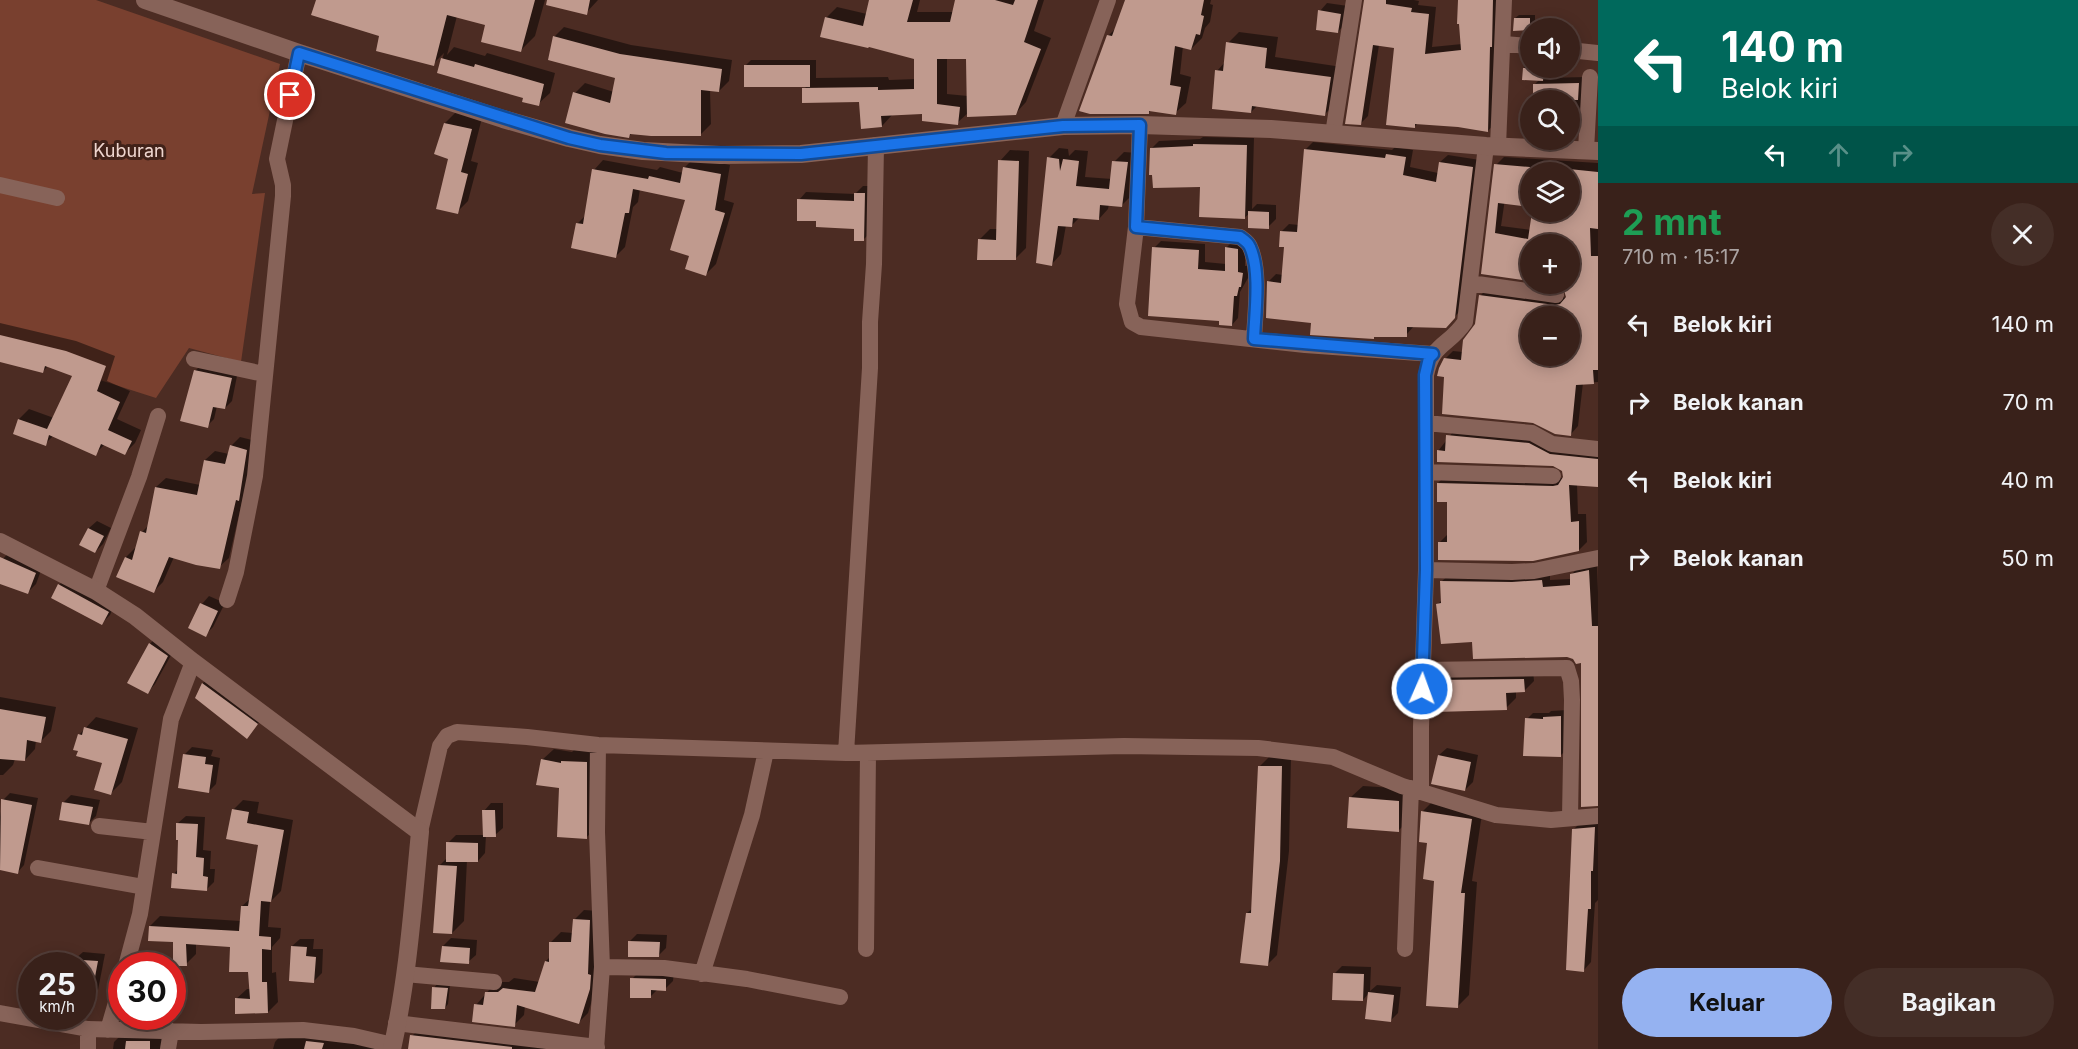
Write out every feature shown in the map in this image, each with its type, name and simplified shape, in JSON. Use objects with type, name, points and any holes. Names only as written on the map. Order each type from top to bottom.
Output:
[{"type":"main road","points":[[145,0],[299,53],[569,138],[600,145],[655,152],[801,154],[1063,126],[1140,125],[1271,129],[1492,146],[1592,151]]},
{"type":"main road","points":[[0,542],[96,591],[135,616],[420,832],[405,974],[392,1047]]},
{"type":"street","points":[[1063,126],[1108,0]]},
{"type":"street","points":[[1333,134],[1354,0]]},
{"type":"street","points":[[1405,950],[1423,670],[1426,570],[1425,375],[1429,358],[1438,347],[1456,335],[1465,322],[1492,146],[1504,44],[1504,0]]},
{"type":"street","points":[[1504,44],[1520,45]]},
{"type":"street","points":[[1580,51],[1598,53]]},
{"type":"street","points":[[227,600],[236,572],[255,476],[283,196],[277,159],[299,53]]},
{"type":"street","points":[[1590,77],[1592,151]]},
{"type":"street","points":[[1140,125],[1136,227],[1127,304],[1132,322],[1141,327],[1433,354]]},
{"type":"street","points":[[846,753],[870,368],[876,145]]},
{"type":"street","points":[[0,185],[57,198]]},
{"type":"street","points":[[1136,227],[1240,237],[1249,244],[1255,262],[1254,339]]},
{"type":"street","points":[[1470,283],[1556,295]]},
{"type":"street","points":[[194,359],[264,374]]},
{"type":"street","points":[[96,591],[139,477],[158,416]]},
{"type":"street","points":[[1426,423],[1532,433],[1552,444],[1598,449]]},
{"type":"street","points":[[1426,472],[1553,476]]},
{"type":"street","points":[[1426,570],[1534,571],[1598,558]]},
{"type":"street","points":[[130,952],[140,914],[171,719],[193,662]]},
{"type":"street","points":[[1423,670],[1567,668],[1571,681],[1572,700],[1570,819]]},
{"type":"street","points":[[420,832],[440,746],[447,736],[457,732],[598,745],[846,753],[1124,746],[1258,748],[1332,757],[1416,790],[1496,815],[1551,820],[1598,816]]},
{"type":"street","points":[[396,1023],[597,1048],[602,967],[597,832],[598,745]]},
{"type":"street","points":[[702,974],[752,815],[766,751]]},
{"type":"street","points":[[866,949],[868,753]]},
{"type":"street","points":[[99,826],[153,832]]},
{"type":"street","points":[[38,868],[144,887]]},
{"type":"street","points":[[602,967],[664,968],[747,979],[840,997]]},
{"type":"street","points":[[405,974],[494,982]]},
{"type":"street","points":[[0,1013],[18,1016]]},
{"type":"street","points":[[96,1029],[303,1030],[354,1036],[392,1047]]},
{"type":"street","points":[[88,1030],[88,1049]]},
{"type":"street","points":[[168,1049],[171,1031]]},
{"type":"green space","name":"Kuburan","points":[[0,0],[96,0],[280,64],[252,194],[265,193],[241,362],[189,348],[156,398],[0,348]]},
{"type":"building","points":[[316,0],[535,0],[521,52],[481,42],[485,25],[447,15],[434,66],[376,51],[379,36],[311,15]]},
{"type":"building","points":[[547,0],[590,0],[587,15],[546,5]]},
{"type":"building","points":[[869,0],[913,0],[907,22],[950,22],[955,0],[995,0],[1013,5],[1015,0],[1038,0],[1024,42],[1041,49],[1016,115],[967,117],[966,59],[937,59],[937,104],[960,107],[958,125],[922,121],[922,114],[881,116],[882,127],[861,129],[859,102],[802,103],[802,88],[914,89],[914,59],[820,37],[825,17],[863,26]]},
{"type":"building","points":[[1125,0],[1204,0],[1201,15],[1204,16],[1200,35],[1196,34],[1191,50],[1175,46],[1170,85],[1181,87],[1176,115],[1149,111],[1149,114],[1090,114],[1079,111],[1107,35],[1112,36]]},
{"type":"building","points":[[1364,0],[1386,0],[1386,4],[1412,8],[1411,12],[1429,14],[1425,54],[1461,50],[1459,24],[1457,24],[1458,0],[1493,0],[1488,132],[1415,124],[1415,128],[1386,125],[1394,48],[1373,45],[1361,125],[1345,124]]},
{"type":"building","points":[[1318,10],[1341,14],[1338,33],[1316,30]]},
{"type":"building","points":[[1514,18],[1520,18],[1520,31],[1513,31]]},
{"type":"building","points":[[553,36],[620,54],[722,69],[719,92],[701,90],[701,136],[630,134],[629,138],[565,123],[573,92],[610,103],[615,78],[548,60]]},
{"type":"building","points":[[1226,42],[1267,48],[1265,68],[1331,77],[1325,116],[1252,106],[1251,113],[1212,109],[1215,70],[1223,71]]},
{"type":"building","points":[[441,58],[474,67],[475,64],[544,84],[539,106],[522,102],[523,98],[437,73]]},
{"type":"building","points":[[744,65],[810,65],[810,87],[744,87]]},
{"type":"building","points":[[1522,78],[1543,78],[1543,81],[1522,80]]},
{"type":"building","points":[[1579,83],[1579,90],[1533,90],[1533,84]]},
{"type":"building","points":[[444,123],[472,129],[461,172],[468,174],[458,214],[436,209],[448,159],[434,154]]},
{"type":"building","points":[[1193,144],[1247,145],[1245,219],[1199,217],[1200,187],[1153,188],[1152,175],[1149,175],[1150,148],[1193,146]]},
{"type":"building","points":[[1304,149],[1385,158],[1386,154],[1406,157],[1403,175],[1436,182],[1439,162],[1473,167],[1455,318],[1446,328],[1407,327],[1407,337],[1374,337],[1374,339],[1310,335],[1311,323],[1266,318],[1267,281],[1281,283],[1284,247],[1279,247],[1280,231],[1297,232]]},
{"type":"building","points":[[1047,157],[1059,159],[1060,171],[1063,159],[1079,161],[1076,186],[1109,189],[1112,161],[1128,162],[1122,207],[1100,205],[1099,220],[1073,218],[1072,227],[1058,226],[1052,266],[1036,263]]},
{"type":"building","points":[[998,160],[1019,161],[1016,260],[977,260],[978,239],[996,240]]},
{"type":"building","points":[[1494,164],[1520,166],[1520,206],[1498,203],[1495,233],[1520,238],[1520,280],[1481,274]]},
{"type":"building","points":[[683,167],[721,174],[715,210],[725,213],[706,276],[685,269],[689,256],[670,250],[685,200],[633,189],[629,213],[625,213],[616,258],[571,248],[576,223],[583,224],[592,169],[648,179],[649,176],[680,183]]},
{"type":"building","points":[[1580,170],[1598,172],[1598,229],[1590,228],[1591,256],[1598,256],[1598,370],[1593,370],[1594,384],[1576,385],[1571,436],[1555,434],[1533,423],[1442,414],[1444,377],[1437,376],[1439,368],[1444,358],[1461,360],[1463,340],[1475,324],[1479,295],[1555,305],[1560,304],[1566,297],[1565,294],[1580,294],[1580,234],[1529,234],[1531,222],[1580,222]]},
{"type":"building","points":[[854,193],[865,193],[864,241],[854,241],[854,229],[816,227],[816,221],[797,221],[797,199],[854,201]]},
{"type":"building","points":[[1248,211],[1269,212],[1269,229],[1248,228]]},
{"type":"building","points":[[1152,247],[1199,250],[1198,269],[1225,271],[1225,247],[1238,249],[1238,272],[1243,273],[1241,287],[1239,287],[1237,296],[1234,296],[1232,326],[1219,325],[1219,321],[1148,316]]},
{"type":"building","points":[[0,335],[66,351],[106,366],[97,391],[120,402],[108,430],[132,441],[125,455],[101,444],[96,456],[49,435],[46,446],[13,434],[18,419],[47,429],[72,376],[45,366],[43,373],[0,362]]},
{"type":"building","points":[[194,370],[232,378],[225,409],[213,407],[208,428],[180,421]]},
{"type":"building","points":[[1446,435],[1529,443],[1550,454],[1598,459],[1598,487],[1569,485],[1571,522],[1579,521],[1579,551],[1533,561],[1438,560],[1438,542],[1447,542],[1447,502],[1437,502],[1437,483],[1553,486],[1558,485],[1563,477],[1562,471],[1553,466],[1437,462],[1437,450],[1445,451]]},
{"type":"building","points":[[230,445],[247,450],[239,501],[236,500],[220,569],[169,557],[154,593],[116,577],[125,557],[132,560],[140,531],[146,533],[155,487],[197,495],[204,460],[225,464]]},
{"type":"building","points":[[88,528],[104,536],[95,553],[79,545]]},
{"type":"building","points":[[0,557],[36,573],[28,594],[0,584]]},
{"type":"building","points":[[1589,570],[1592,626],[1598,626],[1598,806],[1581,807],[1581,663],[1576,664],[1573,659],[1567,657],[1473,659],[1472,642],[1441,644],[1436,604],[1441,603],[1440,581],[1542,580],[1543,587],[1570,585],[1570,574]]},
{"type":"building","points":[[58,584],[109,612],[102,625],[51,598]]},
{"type":"building","points":[[200,603],[218,611],[206,637],[188,628]]},
{"type":"building","points":[[149,643],[168,656],[148,694],[127,683]]},
{"type":"building","points":[[1524,679],[1525,692],[1506,693],[1507,710],[1435,712],[1433,680]]},
{"type":"building","points":[[202,683],[258,724],[247,739],[195,698]]},
{"type":"building","points":[[0,709],[46,717],[41,743],[27,740],[25,761],[0,759]]},
{"type":"building","points":[[1561,716],[1561,757],[1523,756],[1525,718],[1543,719],[1543,717]]},
{"type":"building","points":[[84,727],[128,739],[111,795],[94,790],[102,763],[76,756],[78,751],[73,750],[78,734],[82,735]]},
{"type":"building","points":[[183,754],[206,757],[205,764],[213,765],[209,793],[178,788]]},
{"type":"building","points":[[1438,755],[1471,762],[1465,791],[1431,784]]},
{"type":"building","points":[[541,759],[561,763],[561,761],[587,762],[587,839],[557,837],[559,788],[536,785]]},
{"type":"building","points":[[1258,766],[1282,766],[1280,861],[1268,966],[1240,963],[1246,913],[1251,913]]},
{"type":"building","points":[[1349,797],[1399,801],[1399,832],[1347,828]]},
{"type":"building","points":[[1,799],[32,805],[18,874],[0,870]]},
{"type":"building","points":[[62,802],[93,807],[89,825],[59,820]]},
{"type":"building","points":[[232,809],[249,812],[247,823],[284,830],[271,902],[261,901],[259,936],[271,937],[271,950],[262,949],[262,982],[267,982],[268,1013],[235,1014],[235,998],[250,999],[248,972],[229,972],[230,947],[186,944],[187,966],[186,966],[186,952],[173,952],[173,942],[148,941],[149,926],[239,931],[241,906],[248,906],[258,845],[226,839]]},
{"type":"building","points":[[482,810],[495,810],[496,837],[483,837]]},
{"type":"building","points":[[1421,811],[1472,819],[1461,893],[1465,893],[1458,1008],[1426,1006],[1434,881],[1423,879],[1427,843],[1419,842]]},
{"type":"building","points":[[176,823],[198,824],[196,857],[204,858],[203,876],[208,877],[207,891],[171,888],[172,873],[177,874]]},
{"type":"building","points":[[1595,827],[1593,871],[1591,871],[1591,909],[1588,909],[1584,972],[1566,970],[1572,829]]},
{"type":"building","points":[[446,842],[478,843],[478,862],[446,862]]},
{"type":"building","points":[[438,865],[457,866],[452,934],[433,933]]},
{"type":"building","points":[[573,919],[590,920],[588,974],[591,975],[590,989],[579,1024],[517,1005],[515,1027],[472,1022],[474,1004],[483,1005],[485,992],[498,992],[503,988],[535,992],[545,961],[549,962],[549,942],[571,942]]},
{"type":"building","points":[[628,941],[660,942],[659,957],[628,957]]},
{"type":"building","points":[[291,946],[307,947],[306,956],[316,957],[314,983],[289,981]]},
{"type":"building","points":[[442,946],[470,948],[469,964],[440,962]]},
{"type":"building","points":[[1333,973],[1364,974],[1363,1001],[1332,1000]]},
{"type":"building","points":[[630,978],[666,979],[666,991],[651,990],[651,998],[630,998]]},
{"type":"building","points":[[432,987],[448,988],[445,1009],[431,1009]]},
{"type":"building","points":[[1368,992],[1394,995],[1391,1022],[1365,1019]]},
{"type":"building","points":[[410,1035],[512,1047],[512,1049],[408,1049]]},
{"type":"building","points":[[126,1041],[150,1041],[150,1049],[125,1049]]},
{"type":"building","points":[[306,1041],[324,1043],[322,1049],[304,1049]]},
{"type":"route","points":[[290,95],[299,53],[569,138],[600,145],[666,153],[801,154],[1063,126],[1140,125],[1136,227],[1240,237],[1249,244],[1255,262],[1254,339],[1433,354],[1429,358],[1425,375],[1426,570],[1422,689]]}]
